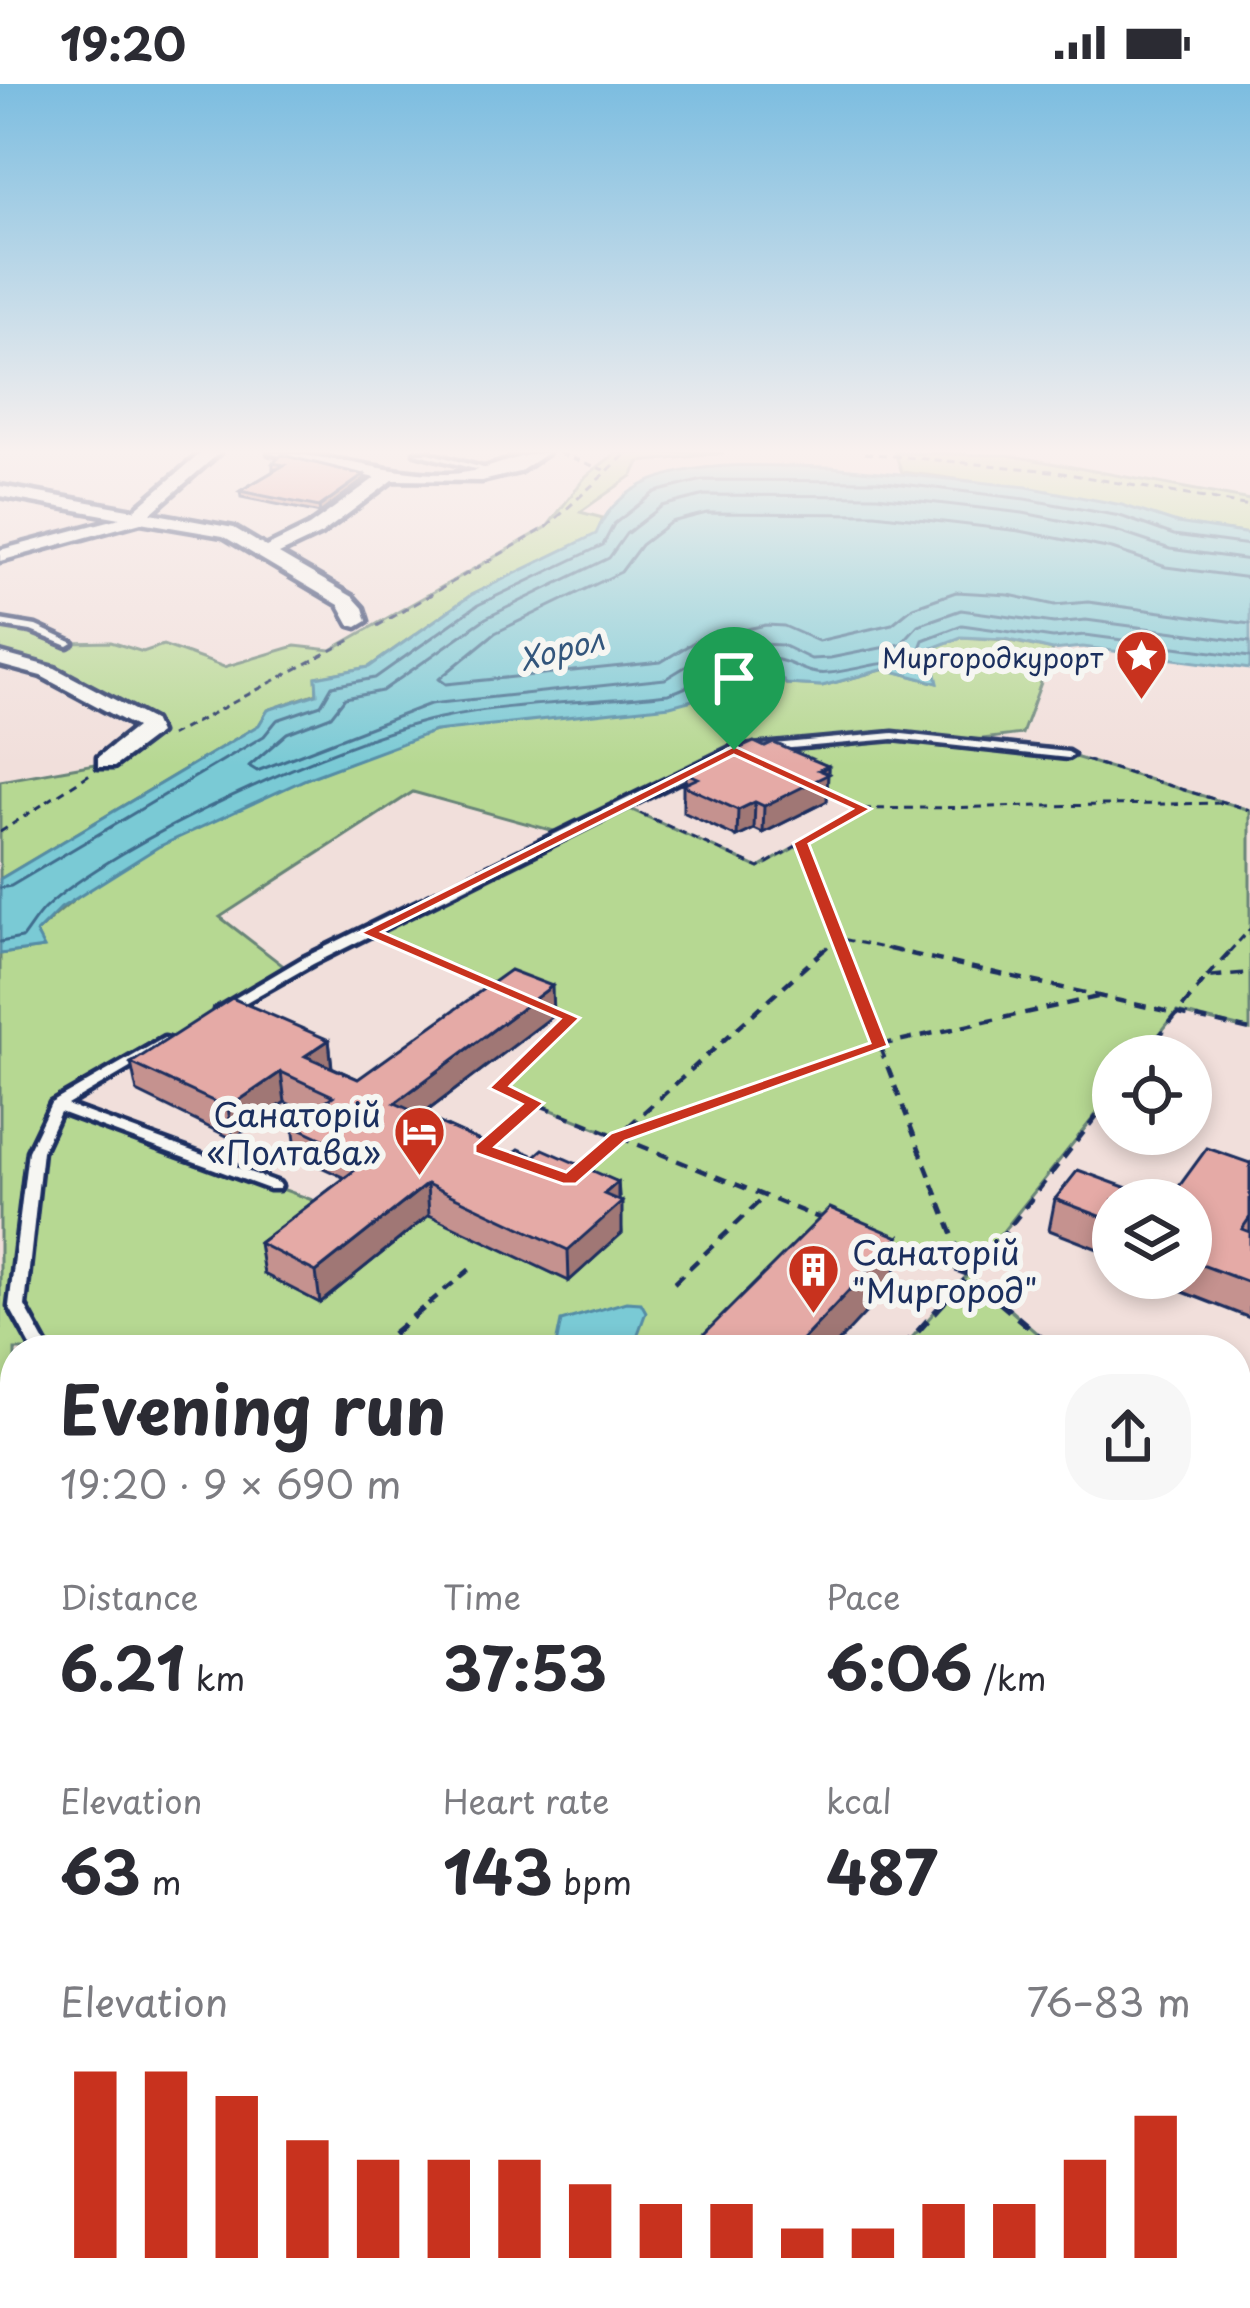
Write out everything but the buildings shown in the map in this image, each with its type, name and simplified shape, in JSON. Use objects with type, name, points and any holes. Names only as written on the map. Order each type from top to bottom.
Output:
[{"type":"street","points":[[270,557],[346,601],[357,621]]},
{"type":"street","points":[[0,659],[48,672],[146,724],[148,733],[106,762]]},
{"type":"lane","points":[[0,623],[33,628],[68,643]]},
{"type":"lane","points":[[211,1016],[734,750],[779,742],[893,736],[1068,755]]},
{"type":"lane","points":[[33,1335],[17,1306],[35,1151],[56,1106],[182,1032]]},
{"type":"lane","points":[[56,1106],[274,1186]]},
{"type":"path","points":[[1068,755],[1250,810]]},
{"type":"path","points":[[0,832],[106,762]]},
{"type":"path","points":[[820,789],[863,809],[1226,802]]},
{"type":"path","points":[[620,805],[760,868],[863,809]]},
{"type":"path","points":[[801,843],[968,1274]]},
{"type":"path","points":[[1159,1035],[1250,929]]},
{"type":"path","points":[[368,933],[510,992]]},
{"type":"path","points":[[838,938],[1250,1030]]},
{"type":"path","points":[[569,1179],[838,938]]},
{"type":"path","points":[[1208,977],[1250,973]]},
{"type":"path","points":[[618,1137],[880,1046],[1103,996]]},
{"type":"path","points":[[551,1009],[571,1018],[498,1088],[833,1223]]},
{"type":"path","points":[[504,1156],[482,1149],[535,1103]]},
{"type":"path","points":[[914,1335],[1092,1121]]},
{"type":"path","points":[[674,1282],[765,1196]]},
{"type":"path","points":[[888,1244],[968,1274],[1039,1335]]},
{"type":"path","points":[[391,1335],[476,1264]]},
{"type":"green space","points":[[495,557],[550,557],[471,595],[369,667],[316,677],[317,693],[268,710],[259,725],[0,879],[0,781],[106,762],[148,733],[48,672],[0,659],[0,623],[33,628],[68,643],[111,642],[143,652],[163,645],[224,667],[295,646],[331,650]]},
{"type":"green space","points":[[961,637],[1053,650],[1022,734],[967,741],[1068,755],[1250,810],[1250,1030],[1177,1012],[1159,1035],[1092,1035],[1092,1119],[969,1274],[1039,1335],[914,1335],[968,1274],[816,1214],[848,1229],[746,1335],[0,1335],[0,954],[43,948],[36,933],[70,903],[188,830],[416,737],[471,724],[683,701],[718,692],[709,682],[774,670],[786,684],[822,686],[886,669],[937,683],[929,649]],"holes":[[[734,750],[862,809],[759,868],[621,805]],[[413,792],[561,833],[368,933],[570,1018],[498,1088],[618,1137],[561,1187],[569,1281],[455,1227],[443,1203],[320,1303],[265,1274],[361,1166],[315,1201],[57,1107],[290,971],[220,917]]]},
{"type":"water","name":"Хорол","points":[[549,557],[1250,557],[1250,669],[961,637],[930,649],[938,683],[885,669],[822,686],[786,684],[773,670],[711,682],[719,693],[670,706],[435,731],[306,779],[158,847],[61,908],[36,933],[44,948],[0,954],[0,879],[259,725],[268,710],[317,694],[316,677],[369,667],[471,595]]},
{"type":"water","points":[[626,1302],[641,1303],[646,1312],[638,1335],[558,1335],[561,1321]]},
{"type":"place","name":"Миргородкурорт","points":[[1142,702]]},
{"type":"place","name":"Санаторій «Полтава»","points":[[420,1178]]},
{"type":"place","name":"Санаторій \"Миргород\"","points":[[813,1316]]},
{"type":"route","points":[[734,750],[863,809],[801,843],[880,1046],[618,1137],[569,1179],[482,1149],[535,1103],[498,1088],[571,1018],[368,933],[734,750]]}]
